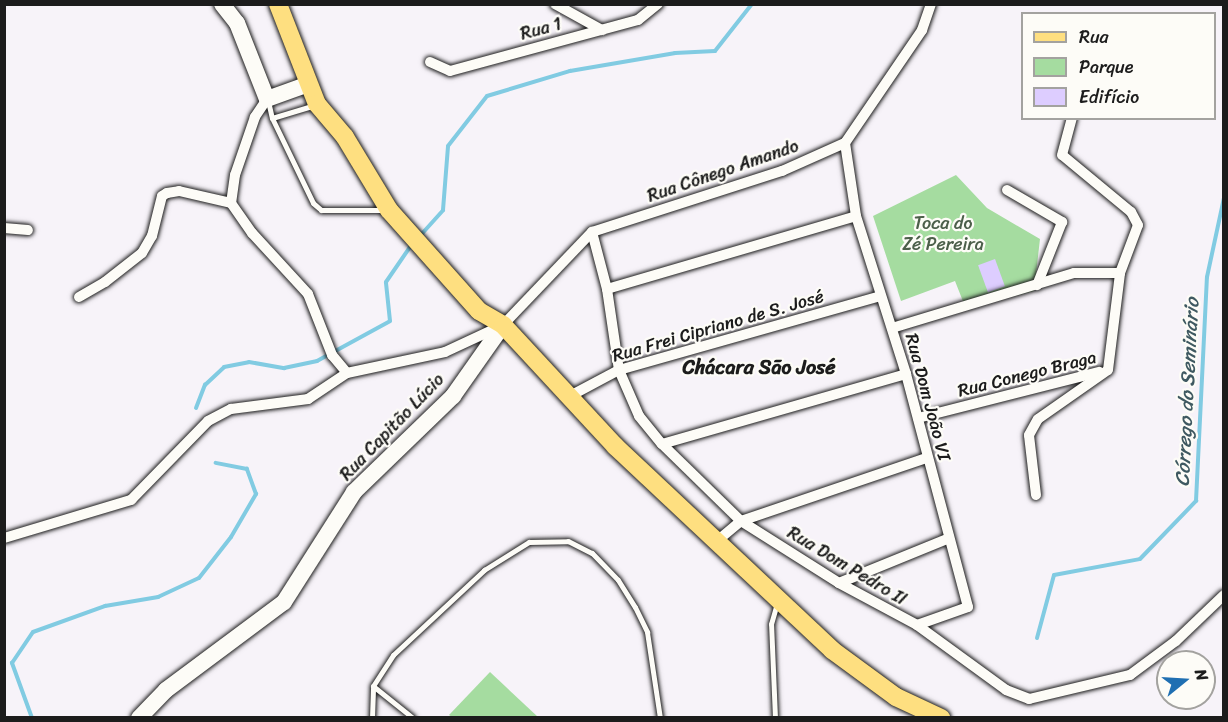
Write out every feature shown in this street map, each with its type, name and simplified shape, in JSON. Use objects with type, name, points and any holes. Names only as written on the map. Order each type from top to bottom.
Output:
[{"type":"main road","points":[[278,4],[317,104],[345,137],[389,210],[479,311],[503,326],[615,446],[717,540],[778,602],[832,650],[896,697],[941,717]]},
{"type":"street","points":[[222,4],[237,22],[267,99]]},
{"type":"street","points":[[555,4],[602,30]]},
{"type":"street","name":"Rua 1","points":[[430,62],[450,71],[638,20],[658,4]]},
{"type":"street","points":[[845,143],[922,30],[931,4]]},
{"type":"street","points":[[309,84],[267,99],[255,117],[235,175],[231,202],[252,233],[308,294],[323,325],[332,355],[347,373]]},
{"type":"street","points":[[1036,495],[1029,435],[1038,419],[1108,370],[1120,273],[1138,225],[1131,212],[1062,155],[1071,120]]},
{"type":"street","name":"Rua Dom João VI","points":[[845,143],[856,216],[906,374],[926,458],[968,607],[916,625]]},
{"type":"street","name":"Rua Cônego Amando","points":[[592,232],[782,171],[845,143]]},
{"type":"street","points":[[1007,190],[1062,222],[1037,285]]},
{"type":"street","points":[[79,297],[105,282],[142,253],[153,236],[162,196],[179,191],[231,202]]},
{"type":"street","points":[[606,289],[856,216]]},
{"type":"street","points":[[4,228],[28,230]]},
{"type":"street","name":"Rua Dom Pedro II","points":[[592,232],[606,289],[619,370],[639,416],[662,444],[741,521],[839,584],[916,625],[1006,690],[1029,699],[1130,675],[1176,641],[1224,595]]},
{"type":"street","name":"Rua Capitão Lúcio","points":[[139,717],[166,690],[284,603],[354,492],[453,396],[503,326],[592,232]]},
{"type":"street","points":[[892,328],[1074,273],[1120,273]]},
{"type":"street","name":"Rua Frei Cipriano de S. José","points":[[570,396],[619,370],[880,296]]},
{"type":"street","points":[[4,538],[131,500],[207,421],[231,409],[308,399],[347,373],[445,352],[503,326]]},
{"type":"street","name":"Rua Conego Braga","points":[[918,418],[1108,370]]},
{"type":"street","points":[[662,444],[906,374]]},
{"type":"street","points":[[717,540],[741,521],[926,458]]},
{"type":"street","points":[[839,584],[949,538]]},
{"type":"lane","points":[[267,99],[272,118],[314,203],[321,210],[389,210]]},
{"type":"lane","points":[[272,118],[317,104]]},
{"type":"lane","points":[[372,717],[374,686],[393,655],[484,570],[529,542],[568,541],[592,552],[618,580],[635,607],[647,632],[660,717]]},
{"type":"lane","points":[[775,717],[771,624],[778,602]]},
{"type":"lane","points":[[374,686],[413,717]]},
{"type":"green space","name":"Toca do Zé Pereira","points":[[956,175],[987,208],[1040,239],[1034,291],[966,309],[955,281],[901,301],[873,216]]},
{"type":"green space","points":[[490,672],[538,717],[452,717],[449,715]]},
{"type":"building","points":[[995,259],[1005,286],[988,292],[978,265]]},
{"type":"waterway","points":[[419,237],[443,210],[448,146],[487,96],[570,71],[675,53],[715,51],[752,4]]},
{"type":"waterway","name":"Córrego do Seminário","points":[[1037,638],[1054,575],[1140,559],[1196,501],[1207,277],[1224,198]]},
{"type":"waterway","points":[[196,408],[205,385],[224,367],[249,362],[284,368],[317,361],[390,321],[386,282],[412,244]]},
{"type":"waterway","points":[[32,718],[12,663],[33,632],[105,606],[158,597],[199,578],[231,537],[256,494],[247,469],[216,463]]},
{"type":"district","name":"Chácara São José","points":[[759,367]]}]
